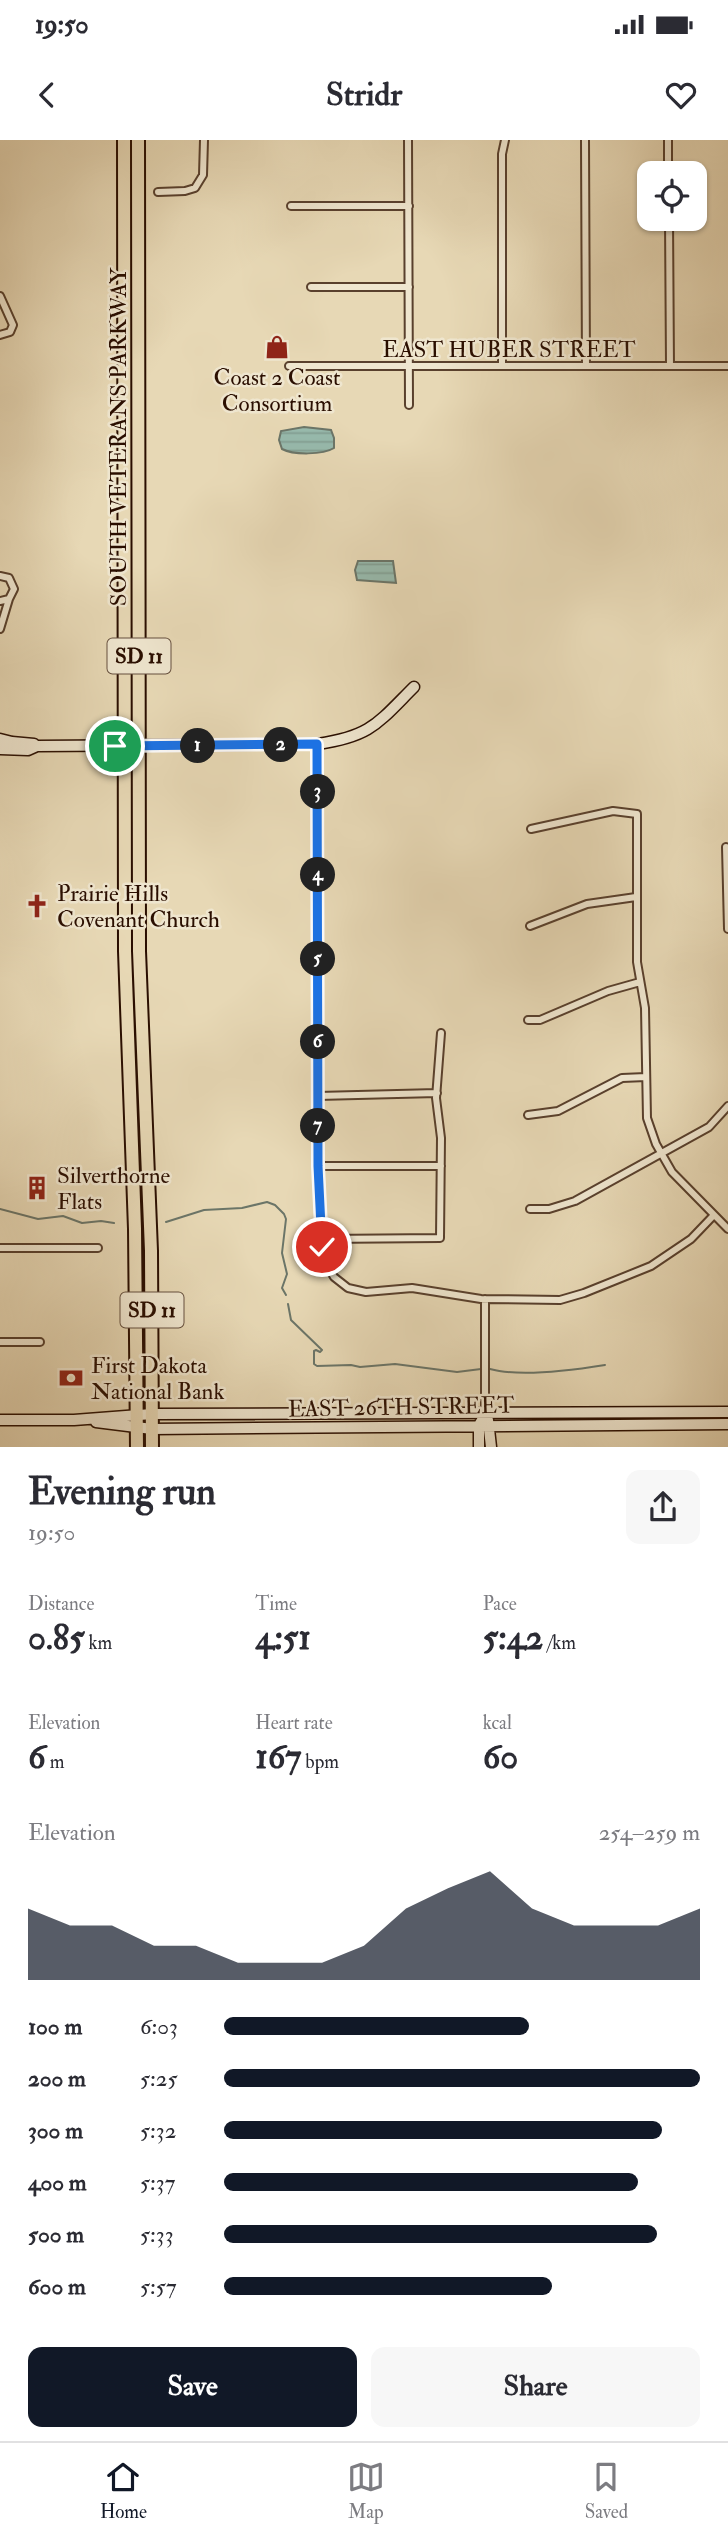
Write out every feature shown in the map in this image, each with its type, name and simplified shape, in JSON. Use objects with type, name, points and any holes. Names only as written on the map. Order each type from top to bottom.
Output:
[{"type":"highway","name":"SOUTH VETERANS PARKWAY","points":[[124,140],[125,951],[135,1240],[137,1447]]},
{"type":"highway","name":"SOUTH VETERANS PARKWAY","points":[[138,140],[139,951],[150,1229],[152,1447]]},
{"type":"main road","points":[[0,750],[28,750],[37,746],[317,744],[351,738],[369,731],[414,687]]},
{"type":"main road","points":[[0,738],[37,746]]},
{"type":"main road","name":"EAST 26TH STREET","points":[[0,1420],[137,1421],[152,1414],[728,1412]]},
{"type":"main road","points":[[485,1413],[491,1447]]},
{"type":"main road","name":"EAST 26TH STREET","points":[[137,1421],[152,1429],[728,1424]]},
{"type":"main road","points":[[479,1447],[485,1425]]},
{"type":"street","points":[[158,192],[195,188],[203,174],[204,140]]},
{"type":"street","points":[[408,140],[409,405]]},
{"type":"street","points":[[502,366],[502,154],[505,140]]},
{"type":"street","points":[[585,140],[586,366]]},
{"type":"street","points":[[668,140],[668,161]]},
{"type":"street","points":[[290,206],[408,206]]},
{"type":"street","points":[[669,231],[670,366]]},
{"type":"street","points":[[311,287],[409,287]]},
{"type":"street","points":[[0,296],[12,321],[12,328],[7,334],[0,335]]},
{"type":"street","points":[[0,313],[8,315]]},
{"type":"street","name":"EAST HUBER STREET","points":[[289,366],[728,366]]},
{"type":"street","points":[[0,576],[9,578],[14,585],[0,629]]},
{"type":"street","points":[[0,601],[9,599]]},
{"type":"street","points":[[317,744],[318,1166],[323,1254],[340,1283],[348,1288],[366,1292],[412,1287],[485,1299],[551,1300],[584,1293],[651,1266],[691,1239],[714,1215]]},
{"type":"street","points":[[531,829],[613,811],[636,814],[636,897],[640,982],[645,1008],[647,1118],[660,1153],[682,1185],[728,1229]]},
{"type":"street","points":[[726,847],[728,929]]},
{"type":"street","points":[[530,926],[587,904],[636,897]]},
{"type":"street","points":[[528,1020],[540,1020],[608,991],[640,982]]},
{"type":"street","points":[[322,1239],[440,1238],[437,1093],[441,1033]]},
{"type":"street","points":[[528,1115],[558,1111],[622,1077],[646,1077]]},
{"type":"street","points":[[318,1096],[437,1093]]},
{"type":"street","points":[[530,1209],[549,1209],[575,1201],[709,1127],[728,1106]]},
{"type":"street","points":[[318,1166],[440,1166]]},
{"type":"street","points":[[0,1248],[98,1248]]},
{"type":"street","points":[[485,1299],[485,1413]]},
{"type":"street","points":[[0,1342],[40,1342]]},
{"type":"shaded area","points":[[304,427],[331,430],[334,448],[308,453],[282,449],[279,440],[281,431]]},
{"type":"shaded area","points":[[358,561],[393,561],[396,583],[357,580],[355,570]]},
{"type":"waterway","points":[[166,1222],[204,1210],[242,1208],[267,1202],[275,1205],[286,1219],[282,1253],[287,1274],[282,1288],[286,1295]]},
{"type":"waterway","points":[[0,1209],[38,1219],[63,1216],[82,1223],[114,1223]]},
{"type":"waterway","points":[[288,1304],[291,1320],[322,1350],[314,1351],[314,1364],[317,1366],[360,1367],[395,1364],[457,1372],[481,1369]]},
{"type":"waterway","points":[[490,1369],[531,1373],[605,1365]]},
{"type":"place","name":"Coast 2 Coast Consortium","points":[[277,347]]},
{"type":"place","name":"Prairie Hills Covenant Church","points":[[37,906]]},
{"type":"place","name":"Silverthorne Flats","points":[[37,1188]]},
{"type":"place","name":"First Dakota National Bank","points":[[71,1378]]},
{"type":"route","points":[[115,746],[317,744],[318,1166],[322,1247]]}]
